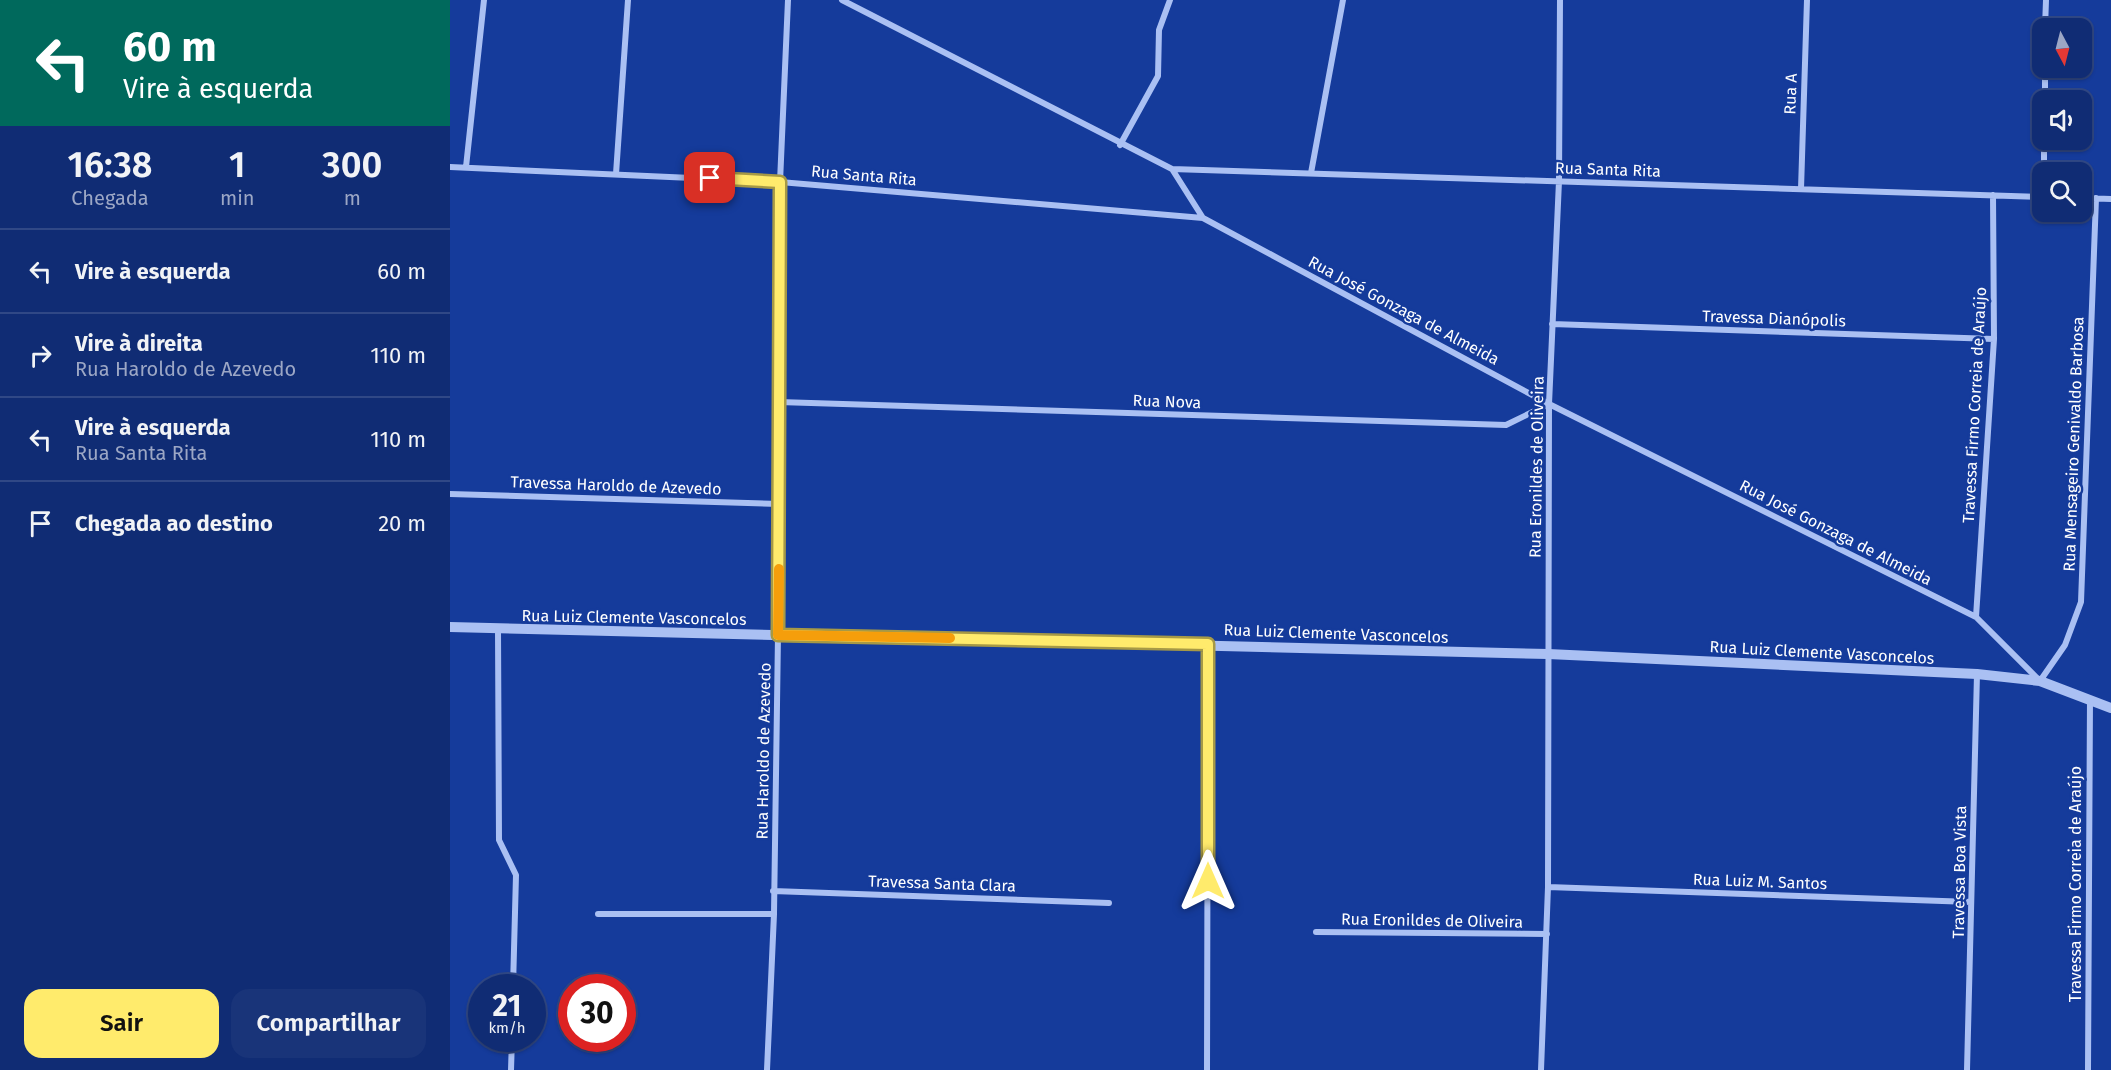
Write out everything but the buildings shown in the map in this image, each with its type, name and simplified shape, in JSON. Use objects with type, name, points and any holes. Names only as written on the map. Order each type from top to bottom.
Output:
[{"type":"street","points":[[466,167],[484,0]]},
{"type":"street","points":[[616,174],[628,0]]},
{"type":"street","name":"Rua Haroldo de Azevedo","points":[[767,1070],[774,914],[780,504],[780,182],[788,0]]},
{"type":"street","points":[[842,0],[1120,145],[1172,169]]},
{"type":"street","points":[[1120,145],[1158,76],[1159,30],[1170,0]]},
{"type":"street","points":[[1311,173],[1343,0]]},
{"type":"street","name":"Rua Eronildes de Oliveira","points":[[1541,1070],[1548,887],[1549,404],[1559,181],[1560,0]]},
{"type":"street","name":"Rua A","points":[[1801,189],[1807,0]]},
{"type":"street","points":[[2045,18],[2046,0]]},
{"type":"street","name":"Rua Santa Rita","points":[[450,166],[780,182],[1203,218]]},
{"type":"street","name":"Rua Santa Rita","points":[[1172,169],[2032,197]]},
{"type":"street","name":"Rua José Gonzaga de Almeida","points":[[1172,169],[1203,218],[1549,404],[1976,617],[2040,681]]},
{"type":"street","name":"Travessa Firmo Correia de Araújo","points":[[1976,617],[1994,339],[1993,195]]},
{"type":"street","points":[[2092,198],[2111,199]]},
{"type":"street","name":"Rua Mensageiro Genivaldo Barbosa","points":[[2040,681],[2066,645],[2081,602],[2096,198]]},
{"type":"street","name":"Travessa Dianópolis","points":[[1552,324],[1994,339]]},
{"type":"street","name":"Rua Nova","points":[[779,402],[1506,425],[1549,404]]},
{"type":"street","name":"Travessa Haroldo de Azevedo","points":[[450,494],[780,504]]},
{"type":"street","name":"Rua Luiz Clemente Vasconcelos","points":[[450,627],[1548,654],[1977,675],[2040,681],[2090,698],[2111,708]]},
{"type":"street","points":[[498,629],[499,840],[516,874],[513,974]]},
{"type":"street","points":[[1207,1070],[1208,644]]},
{"type":"street","name":"Travessa Boa Vista","points":[[1967,1070],[1977,675]]},
{"type":"street","name":"Travessa Firmo Correia de Araújo","points":[[2088,1070],[2090,698]]},
{"type":"street","name":"Rua Luiz M. Santos","points":[[1548,887],[1971,902]]},
{"type":"street","name":"Travessa Santa Clara","points":[[773,891],[1109,903]]},
{"type":"street","points":[[598,914],[774,914]]},
{"type":"street","name":"Rua Eronildes de Oliveira","points":[[1316,932],[1547,934]]},
{"type":"street","points":[[511,1070],[512,1052]]},
{"type":"slow traffic","points":[[779,569],[778,635],[950,638]]},
{"type":"route","points":[[710,178],[780,182],[778,635],[1208,644],[1208,881]]}]
